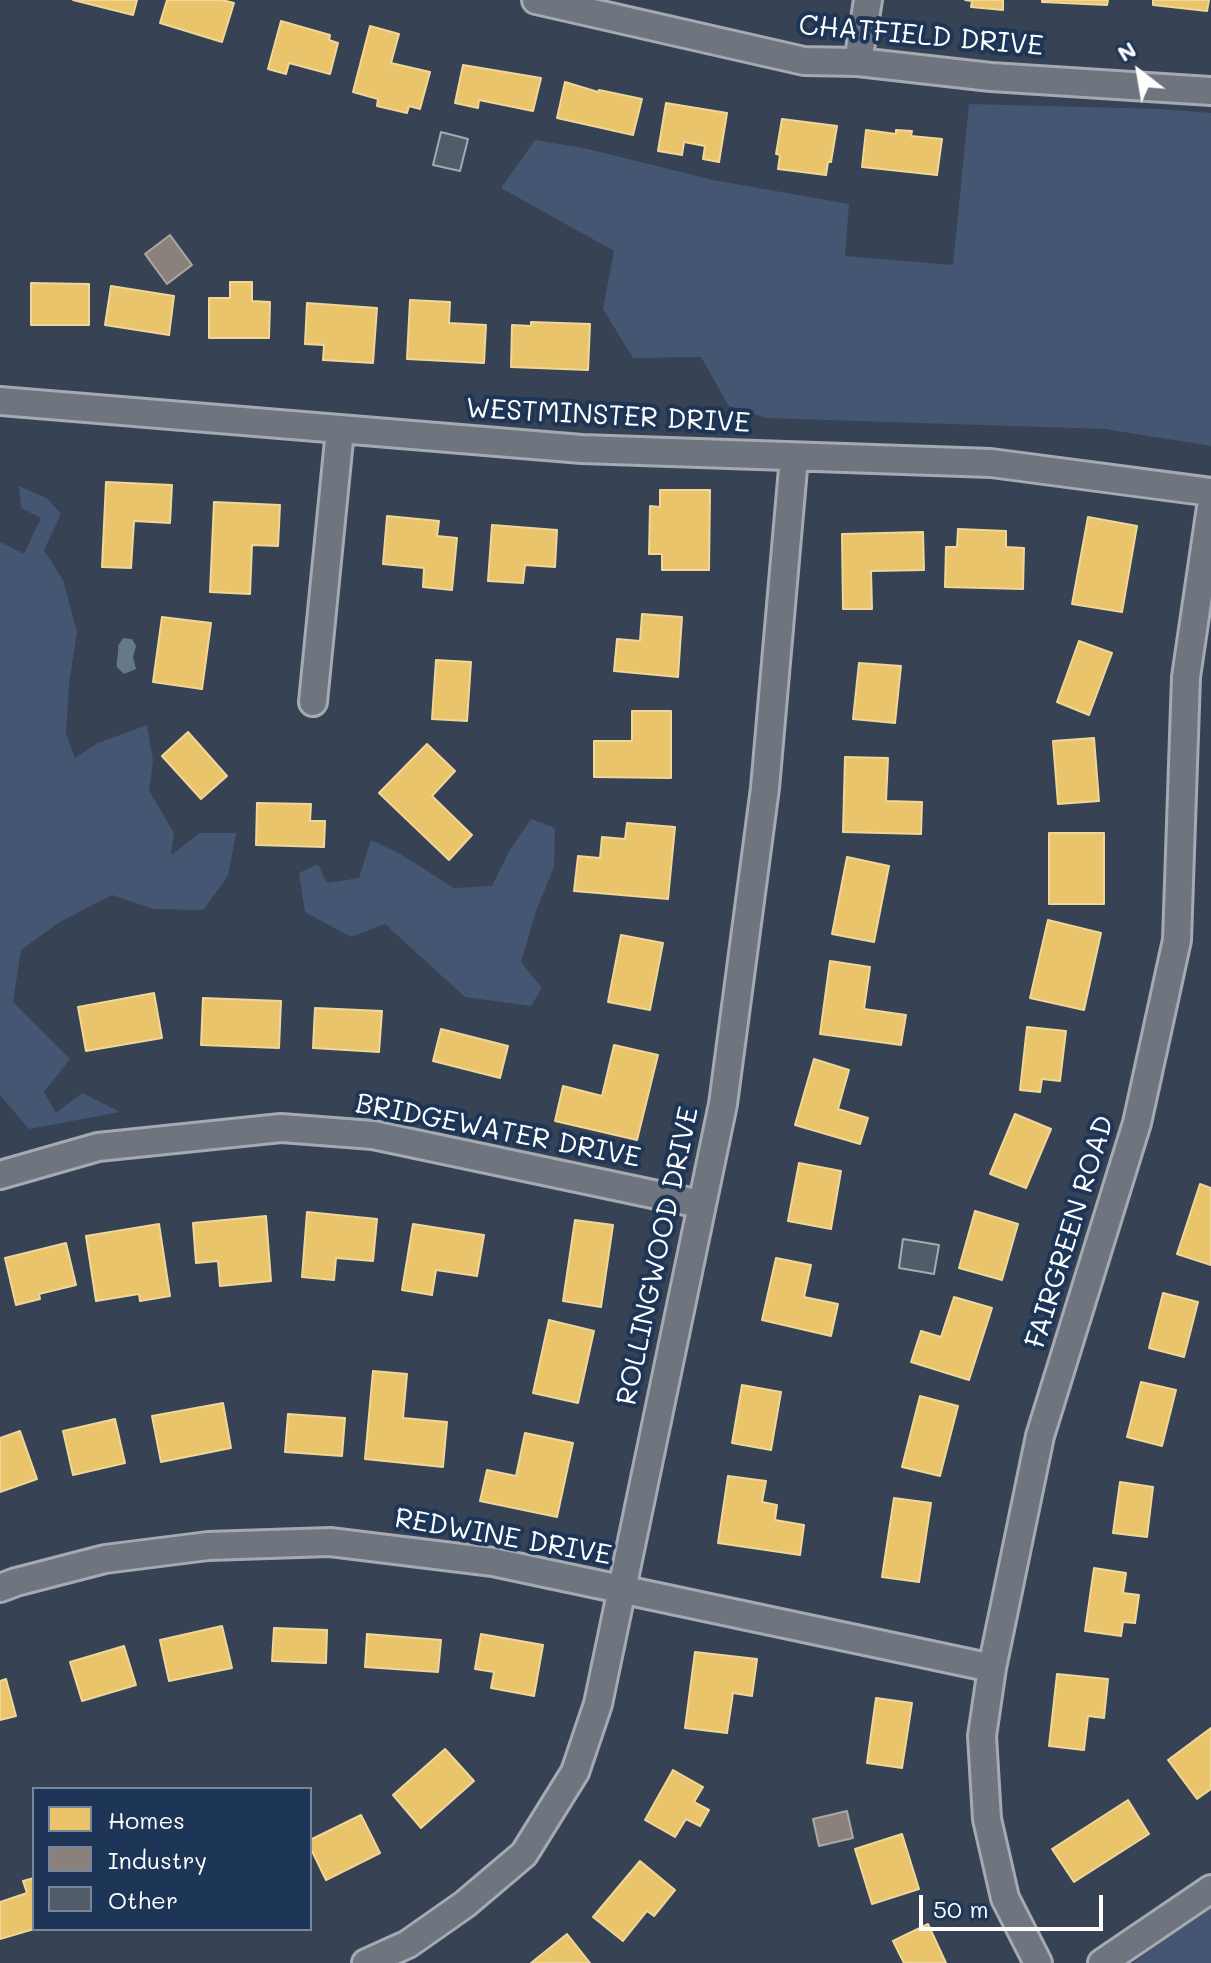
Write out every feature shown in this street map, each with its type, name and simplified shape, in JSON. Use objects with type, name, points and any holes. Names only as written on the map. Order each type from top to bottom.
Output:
[{"type":"street","name":"CHATFIELD DRIVE","points":[[536,0],[804,61],[858,62],[991,77],[1211,91]]},
{"type":"street","points":[[858,62],[868,0]]},
{"type":"street","name":"WESTMINSTER DRIVE","points":[[0,401],[582,449],[991,463],[1211,492]]},
{"type":"street","points":[[313,702],[340,430]]},
{"type":"street","name":"ROLLINGWOOD DRIVE","points":[[366,1963],[408,1944],[465,1904],[524,1854],[575,1772],[598,1704],[723,1104],[765,788],[794,457]]},
{"type":"street","name":"FAIRGREEN ROAD","points":[[1038,1963],[1005,1898],[987,1819],[982,1736],[992,1668],[1040,1436],[1137,1123],[1177,940],[1186,677],[1211,507]]},
{"type":"street","name":"BRIDGEWATER DRIVE","points":[[0,1175],[98,1147],[281,1128],[373,1135],[700,1204]]},
{"type":"street","name":"REDWINE DRIVE","points":[[0,1588],[105,1559],[208,1546],[330,1542],[493,1562],[992,1668]]},
{"type":"street","points":[[1102,1963],[1211,1889]]},
{"type":"shaded area","points":[[969,104],[1211,113],[1211,446],[1105,429],[766,418],[729,406],[701,357],[633,358],[603,309],[614,251],[501,188],[535,140],[588,149],[713,180],[849,204],[845,256],[953,265]]},
{"type":"shaded area","points":[[19,486],[48,499],[61,514],[44,550],[63,580],[77,632],[66,733],[75,758],[98,743],[147,725],[153,761],[149,791],[174,833],[171,855],[200,833],[236,833],[228,876],[203,910],[154,909],[112,895],[60,922],[21,950],[13,1002],[70,1059],[44,1092],[56,1113],[82,1093],[120,1112],[29,1129],[0,1095],[0,542],[24,554],[41,518],[21,508]]},
{"type":"shaded area","points":[[123,638],[132,639],[136,646],[133,657],[136,669],[124,674],[117,667],[118,646]]},
{"type":"shaded area","points":[[531,819],[555,828],[554,867],[536,911],[521,962],[542,988],[531,1006],[465,997],[385,924],[351,937],[305,912],[299,873],[318,864],[327,883],[359,878],[371,840],[402,855],[454,888],[492,886],[510,850]]},
{"type":"shaded area","points":[[1211,1905],[1211,1963],[1133,1963]]},
{"type":"building: Homes","points":[[73,0],[137,0],[133,15]]},
{"type":"building: Homes","points":[[167,0],[222,0],[234,3],[222,42],[160,23]]},
{"type":"building: Homes","points":[[965,0],[1003,0],[1003,10],[971,7],[972,1]]},
{"type":"building: Homes","points":[[1042,0],[1108,0],[1107,5]]},
{"type":"building: Homes","points":[[1153,0],[1209,0],[1207,11],[1153,5]]},
{"type":"building: Homes","points":[[281,21],[330,35],[329,40],[338,43],[330,74],[289,63],[286,74],[268,69]]},
{"type":"building: Homes","points":[[370,26],[399,34],[391,63],[430,72],[420,109],[409,106],[407,113],[377,106],[378,99],[353,92]]},
{"type":"building: Homes","points":[[463,65],[541,78],[533,111],[479,100],[478,108],[455,103]]},
{"type":"building: Homes","points":[[565,82],[598,92],[642,99],[633,135],[557,118]]},
{"type":"building: Homes","points":[[666,103],[727,113],[719,162],[703,159],[705,146],[684,142],[682,155],[658,151]]},
{"type":"building: Homes","points":[[782,119],[837,126],[826,175],[778,169],[780,155],[776,154]]},
{"type":"building: Homes","points":[[866,130],[896,134],[896,130],[912,131],[911,136],[942,139],[937,175],[862,167]]},
{"type":"building: Homes","points":[[230,282],[252,282],[252,301],[270,302],[269,338],[209,338],[209,298],[230,298]]},
{"type":"building: Homes","points":[[31,283],[89,284],[89,325],[31,325]]},
{"type":"building: Homes","points":[[111,286],[174,296],[169,335],[105,325]]},
{"type":"building: Homes","points":[[410,300],[450,302],[449,323],[486,325],[484,363],[407,359]]},
{"type":"building: Homes","points":[[307,303],[377,308],[373,363],[323,360],[324,345],[305,344]]},
{"type":"building: Homes","points":[[531,322],[590,324],[588,370],[511,367],[512,325],[531,326]]},
{"type":"building: Homes","points":[[106,482],[172,485],[170,523],[134,521],[131,568],[102,567]]},
{"type":"building: Homes","points":[[660,490],[710,490],[709,570],[662,570],[662,554],[649,554],[650,506],[660,507]]},
{"type":"building: Homes","points":[[214,502],[280,505],[278,546],[252,545],[250,594],[210,592]]},
{"type":"building: Homes","points":[[387,516],[439,521],[437,536],[457,538],[452,590],[423,587],[424,568],[383,564]]},
{"type":"building: Homes","points":[[1088,517],[1137,526],[1122,612],[1072,604]]},
{"type":"building: Homes","points":[[492,525],[557,530],[555,567],[525,565],[523,583],[488,581]]},
{"type":"building: Homes","points":[[958,529],[1006,531],[1006,547],[1024,548],[1023,589],[945,587],[946,547],[957,547]]},
{"type":"building: Homes","points":[[923,532],[924,570],[871,571],[872,609],[843,609],[842,534]]},
{"type":"building: Homes","points":[[642,614],[682,617],[678,677],[614,671],[617,639],[640,641]]},
{"type":"building: Homes","points":[[162,617],[211,623],[202,689],[153,682]]},
{"type":"building: Homes","points":[[1079,641],[1112,653],[1089,715],[1057,702]]},
{"type":"building: Homes","points":[[436,660],[471,662],[467,721],[432,719]]},
{"type":"building: Homes","points":[[859,663],[901,666],[895,723],[853,719]]},
{"type":"building: Homes","points":[[632,711],[671,711],[671,778],[594,777],[594,741],[632,741]]},
{"type":"building: Homes","points":[[188,732],[227,776],[201,799],[162,756]]},
{"type":"building: Homes","points":[[1094,738],[1099,801],[1058,804],[1053,741]]},
{"type":"building: Homes","points":[[427,744],[455,771],[432,796],[472,835],[449,860],[379,793]]},
{"type":"building: Homes","points":[[845,757],[888,758],[886,801],[922,802],[921,834],[843,832]]},
{"type":"building: Homes","points":[[257,803],[311,804],[310,821],[325,821],[324,847],[256,845]]},
{"type":"building: Homes","points":[[627,823],[675,827],[668,899],[574,891],[578,856],[600,858],[602,837],[625,839]]},
{"type":"building: Homes","points":[[1049,833],[1104,833],[1104,904],[1049,904]]},
{"type":"building: Homes","points":[[847,857],[889,866],[874,942],[832,934]]},
{"type":"building: Homes","points":[[1048,920],[1101,933],[1084,1010],[1030,998]]},
{"type":"building: Homes","points":[[621,935],[663,943],[650,1010],[608,1002]]},
{"type":"building: Homes","points":[[830,961],[870,967],[864,1009],[906,1015],[901,1045],[820,1034]]},
{"type":"building: Homes","points":[[154,993],[162,1038],[86,1051],[78,1007]]},
{"type":"building: Homes","points":[[203,998],[281,1001],[279,1048],[201,1045]]},
{"type":"building: Homes","points":[[315,1008],[382,1011],[379,1052],[313,1048]]},
{"type":"building: Homes","points":[[1027,1027],[1066,1031],[1060,1081],[1042,1079],[1040,1092],[1020,1090]]},
{"type":"building: Homes","points":[[441,1029],[508,1046],[500,1078],[433,1061]]},
{"type":"building: Homes","points":[[614,1045],[658,1055],[637,1140],[555,1121],[563,1086],[602,1096]]},
{"type":"building: Homes","points":[[814,1059],[849,1070],[838,1109],[868,1118],[860,1144],[795,1125]]},
{"type":"building: Homes","points":[[1015,1114],[1051,1129],[1026,1188],[990,1174]]},
{"type":"building: Homes","points":[[799,1163],[841,1171],[831,1229],[788,1221]]},
{"type":"building: Homes","points":[[1200,1184],[1211,1188],[1211,1265],[1177,1254]]},
{"type":"building: Homes","points":[[975,1211],[1018,1224],[1002,1280],[959,1268]]},
{"type":"building: Homes","points":[[307,1212],[377,1219],[373,1261],[336,1258],[334,1280],[302,1277]]},
{"type":"building: Homes","points":[[266,1216],[271,1281],[220,1286],[218,1261],[196,1263],[193,1223]]},
{"type":"building: Homes","points":[[575,1220],[613,1225],[601,1307],[563,1301]]},
{"type":"building: Homes","points":[[159,1224],[170,1296],[140,1301],[139,1294],[96,1301],[86,1236]]},
{"type":"building: Homes","points":[[413,1224],[484,1235],[477,1276],[436,1270],[432,1295],[402,1290]]},
{"type":"building: Homes","points":[[66,1243],[76,1285],[39,1294],[40,1299],[16,1305],[5,1258]]},
{"type":"building: Homes","points":[[776,1258],[811,1265],[804,1297],[838,1304],[831,1336],[762,1320]]},
{"type":"building: Homes","points":[[1163,1293],[1198,1302],[1184,1357],[1149,1348]]},
{"type":"building: Homes","points":[[954,1297],[992,1308],[969,1380],[911,1362],[921,1331],[941,1337]]},
{"type":"building: Homes","points":[[549,1320],[594,1331],[578,1403],[533,1393]]},
{"type":"building: Homes","points":[[373,1371],[407,1374],[403,1418],[447,1422],[443,1467],[365,1459]]},
{"type":"building: Homes","points":[[1141,1382],[1176,1390],[1162,1446],[1127,1437]]},
{"type":"building: Homes","points":[[742,1385],[781,1392],[771,1450],[732,1443]]},
{"type":"building: Homes","points":[[920,1396],[958,1406],[940,1476],[902,1467]]},
{"type":"building: Homes","points":[[223,1403],[231,1448],[161,1462],[152,1416]]},
{"type":"building: Homes","points":[[288,1414],[345,1418],[342,1456],[285,1452]]},
{"type":"building: Homes","points":[[115,1419],[125,1463],[73,1475],[63,1431]]},
{"type":"building: Homes","points":[[20,1431],[37,1479],[0,1492],[0,1438]]},
{"type":"building: Homes","points":[[525,1433],[573,1443],[557,1517],[480,1501],[487,1470],[516,1476]]},
{"type":"building: Homes","points":[[728,1476],[766,1481],[762,1502],[777,1505],[775,1520],[804,1525],[800,1555],[718,1543]]},
{"type":"building: Homes","points":[[1120,1482],[1153,1487],[1147,1537],[1113,1533]]},
{"type":"building: Homes","points":[[894,1498],[931,1503],[919,1582],[882,1577]]},
{"type":"building: Homes","points":[[1094,1568],[1126,1573],[1123,1593],[1139,1595],[1135,1623],[1123,1622],[1121,1636],[1085,1631]]},
{"type":"building: Homes","points":[[222,1626],[232,1668],[169,1681],[160,1640]]},
{"type":"building: Homes","points":[[274,1628],[327,1630],[326,1663],[272,1661]]},
{"type":"building: Homes","points":[[367,1634],[441,1640],[438,1672],[365,1667]]},
{"type":"building: Homes","points":[[481,1634],[543,1645],[534,1696],[491,1688],[494,1672],[475,1669]]},
{"type":"building: Homes","points":[[124,1646],[136,1685],[82,1701],[70,1662]]},
{"type":"building: Homes","points":[[695,1652],[757,1659],[752,1696],[733,1693],[727,1733],[685,1728]]},
{"type":"building: Homes","points":[[1057,1674],[1108,1679],[1104,1718],[1088,1716],[1084,1750],[1049,1746]]},
{"type":"building: Homes","points":[[6,1679],[16,1716],[0,1720],[0,1681]]},
{"type":"building: Homes","points":[[876,1698],[912,1703],[902,1768],[867,1763]]},
{"type":"building: Homes","points":[[1211,1728],[1211,1789],[1197,1799],[1168,1760]]},
{"type":"building: Homes","points":[[445,1749],[474,1781],[421,1828],[393,1795]]},
{"type":"building: Homes","points":[[673,1770],[703,1787],[694,1802],[709,1810],[700,1826],[686,1819],[675,1837],[645,1820]]},
{"type":"building: Homes","points":[[1128,1800],[1149,1834],[1074,1882],[1052,1849]]},
{"type":"building: Homes","points":[[361,1815],[380,1853],[326,1880],[312,1851],[312,1839]]},
{"type":"building: Homes","points":[[902,1834],[919,1889],[872,1904],[855,1849]]},
{"type":"building: Homes","points":[[640,1861],[675,1890],[654,1916],[647,1911],[623,1941],[593,1917]]},
{"type":"building: Homes","points":[[32,1879],[32,1930],[0,1939],[0,1902],[27,1893],[23,1881]]},
{"type":"building: Homes","points":[[928,1924],[946,1963],[904,1963],[893,1941]]},
{"type":"building: Homes","points":[[567,1934],[590,1963],[531,1963]]},
{"type":"building: Industry","points":[[170,235],[192,265],[167,284],[145,254]]},
{"type":"building: Industry","points":[[847,1811],[853,1838],[819,1846],[813,1819]]},
{"type":"building: Other","points":[[441,132],[468,139],[460,171],[433,165]]},
{"type":"building: Other","points":[[903,1239],[939,1245],[934,1274],[899,1268]]}]
